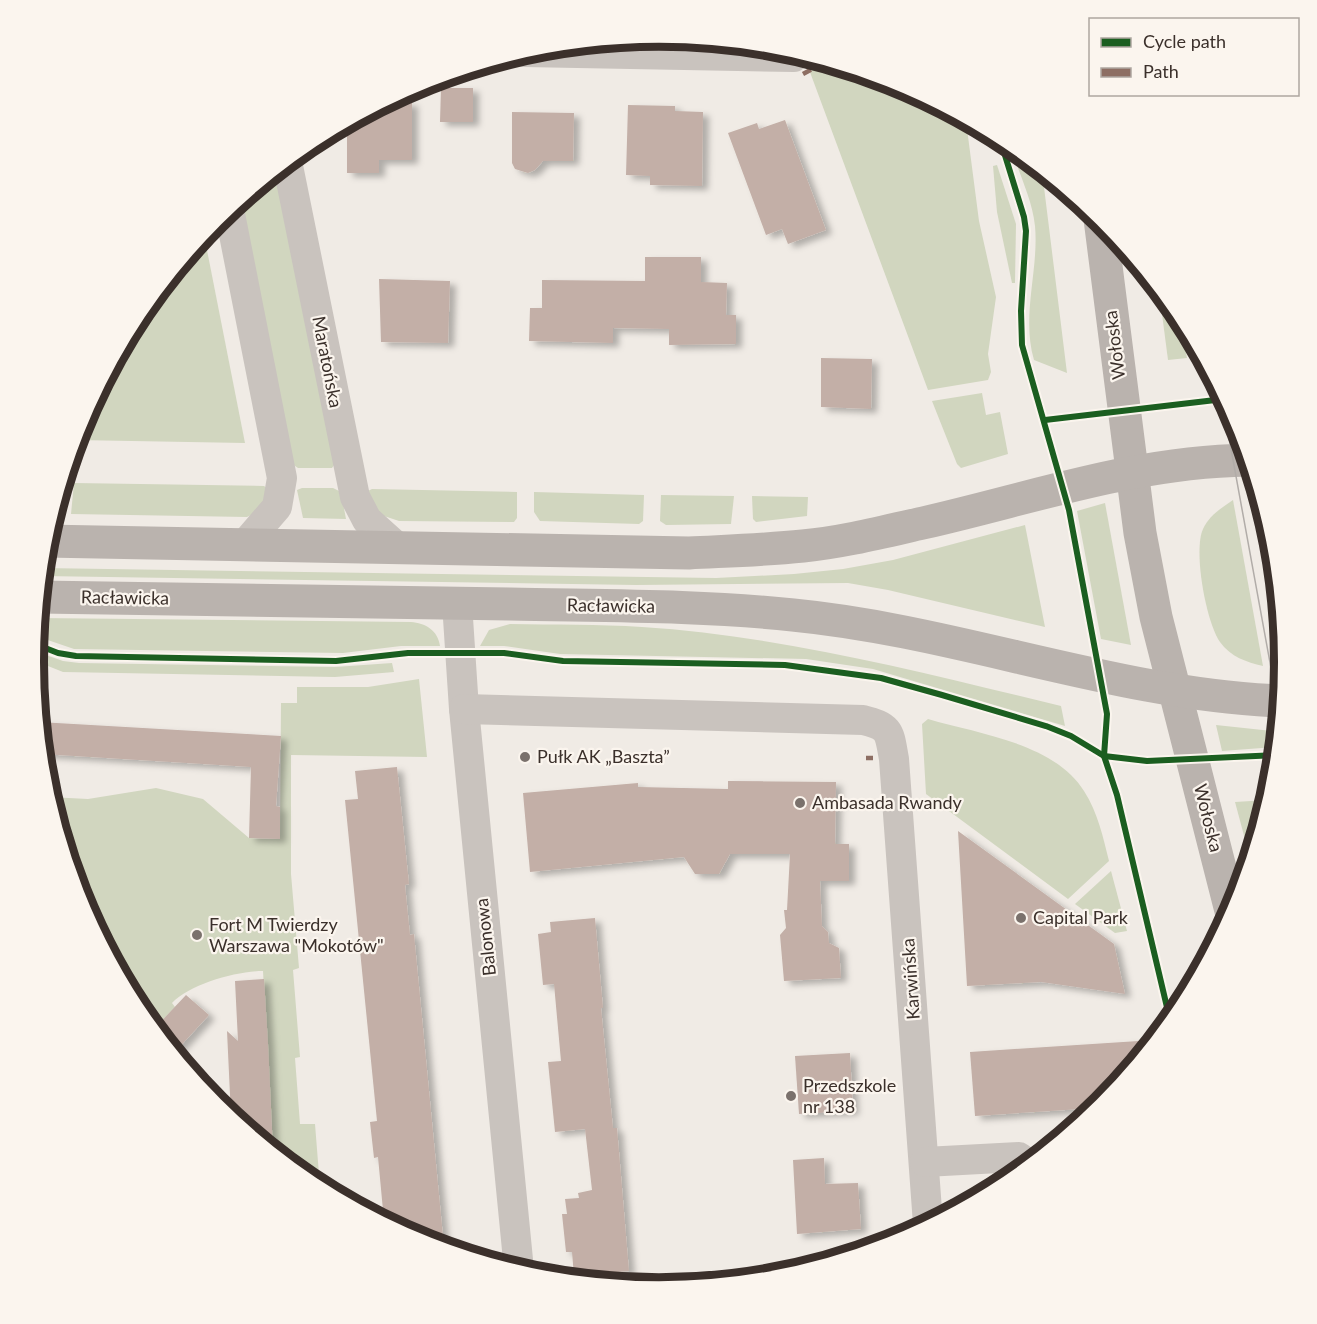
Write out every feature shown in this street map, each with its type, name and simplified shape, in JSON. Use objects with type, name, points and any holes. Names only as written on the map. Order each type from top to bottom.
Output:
[{"type":"main road","name":"Wołoska","points":[[1102,237],[1132,470],[1156,617],[1227,896]]},
{"type":"main road","points":[[55,541],[689,553],[804,546],[925,522],[1132,470],[1205,461],[1240,460]]},
{"type":"main road","name":"Racławicka","points":[[47,597],[690,608],[853,621],[998,650],[1100,677],[1174,690],[1272,700]]},
{"type":"street","points":[[592,51],[703,48]]},
{"type":"street","name":"Maratońska","points":[[289,171],[355,497],[367,520],[397,547]]},
{"type":"street","points":[[231,220],[282,478],[277,507],[245,544]]},
{"type":"street","name":"Balonowa","points":[[457,603],[464,709],[518,1260]]},
{"type":"street","name":"Karwińska","points":[[464,709],[863,720],[880,724],[890,735],[928,1215]]},
{"type":"street","points":[[925,1162],[1021,1158]]},
{"type":"green space","points":[[808,66],[894,94],[931,110],[967,130],[979,221],[996,297],[988,354],[991,372],[988,380],[928,390]]},
{"type":"green space","points":[[1016,162],[1043,183],[1067,373],[1034,360],[1030,343],[1030,310],[1036,243],[1035,226],[1028,195]]},
{"type":"green space","points":[[997,165],[1016,224],[1015,283],[1012,283],[997,212],[993,166]]},
{"type":"green space","points":[[283,175],[337,461],[332,468],[298,468],[288,461],[240,212]]},
{"type":"green space","points":[[206,246],[245,443],[85,440],[107,390],[147,320]]},
{"type":"green space","points":[[1161,308],[1184,343],[1187,358],[1168,360]]},
{"type":"green space","points":[[982,393],[986,415],[1000,412],[1008,454],[961,468],[957,464],[932,401]]},
{"type":"green space","points":[[74,483],[264,486],[271,491],[257,512],[247,517],[71,514]]},
{"type":"green space","points":[[333,488],[341,492],[346,519],[303,518],[297,490]]},
{"type":"green space","points":[[372,489],[517,492],[517,518],[514,522],[399,521],[381,515],[366,492]]},
{"type":"green space","points":[[534,492],[644,495],[643,521],[639,524],[540,521],[534,512]]},
{"type":"green space","points":[[661,495],[734,496],[731,524],[666,525],[660,521]]},
{"type":"green space","points":[[752,496],[808,497],[807,516],[756,522],[753,519]]},
{"type":"green space","points":[[1233,500],[1263,666],[1239,658],[1229,652],[1220,642],[1210,619],[1202,586],[1199,553],[1203,529],[1212,516]]},
{"type":"green space","points":[[1105,503],[1131,645],[1101,639],[1077,511]]},
{"type":"green space","points":[[1025,525],[1045,627],[888,590],[848,583],[636,585],[50,576],[51,568],[716,578],[794,574],[843,569],[893,560]]},
{"type":"green space","points":[[45,618],[411,622],[430,628],[437,636],[440,646],[401,646],[343,653],[74,649],[45,639]]},
{"type":"green space","points":[[510,624],[642,627],[748,638],[800,647],[1061,706],[1065,726],[873,669],[806,659],[560,654],[504,646],[480,646],[489,630]]},
{"type":"green space","points":[[44,655],[63,661],[79,663],[335,667],[392,663],[394,672],[335,677],[63,672],[44,664]]},
{"type":"green space","points":[[419,679],[427,757],[291,755],[291,874],[299,968],[293,970],[300,1057],[295,1058],[300,1124],[315,1124],[319,1174],[272,1140],[263,971],[228,976],[190,990],[172,1003],[175,1007],[161,1022],[126,969],[90,897],[76,860],[59,797],[88,799],[156,788],[203,799],[249,838],[280,839],[281,703],[297,703],[297,687],[368,687]]},
{"type":"green space","points":[[928,719],[992,736],[1035,751],[1071,775],[1084,791],[1093,808],[1109,861],[1068,899],[926,794],[922,724]]},
{"type":"green space","points":[[1216,725],[1269,731],[1267,748],[1222,751]]},
{"type":"green space","points":[[1258,801],[1246,843],[1235,802]]},
{"type":"green space","points":[[1111,871],[1127,931],[1115,933],[1075,904]]},
{"type":"building","points":[[441,88],[473,88],[473,122],[440,122]]},
{"type":"building","points":[[404,102],[412,102],[412,160],[379,160],[379,173],[347,173],[347,132],[386,110]]},
{"type":"building","points":[[628,105],[675,106],[675,111],[703,112],[702,186],[650,185],[650,176],[626,175]]},
{"type":"building","points":[[512,112],[574,113],[573,161],[543,161],[535,170],[528,173],[515,169],[512,163]]},
{"type":"building","points":[[785,120],[826,230],[788,244],[782,229],[766,235],[728,133],[757,123],[759,129]]},
{"type":"building","points":[[645,257],[701,257],[701,282],[727,283],[726,315],[736,315],[736,344],[669,345],[669,329],[613,328],[613,343],[529,341],[530,308],[542,308],[542,280],[645,281]]},
{"type":"building","points":[[379,279],[450,281],[448,343],[381,342]]},
{"type":"building","points":[[821,358],[872,359],[871,409],[821,407]]},
{"type":"building","points":[[47,722],[281,736],[276,806],[280,807],[280,839],[249,838],[251,767],[51,755]]},
{"type":"building","points":[[397,767],[409,884],[405,885],[410,935],[414,934],[443,1237],[383,1212],[378,1157],[374,1158],[370,1122],[377,1121],[345,800],[358,799],[355,771]]},
{"type":"building","points":[[728,781],[836,782],[835,844],[849,844],[849,881],[820,881],[822,926],[828,932],[829,943],[839,948],[841,978],[784,981],[780,935],[786,928],[784,910],[787,910],[790,854],[730,854],[719,874],[695,874],[684,857],[530,872],[523,793],[638,783],[638,787],[728,789]]},
{"type":"building","name":"Capital Park","points":[[958,831],[1114,944],[1125,994],[1041,982],[967,986]]},
{"type":"building","points":[[595,918],[603,1008],[601,1008],[613,1128],[617,1128],[629,1271],[597,1274],[574,1271],[572,1252],[566,1252],[562,1214],[567,1214],[565,1199],[579,1198],[578,1193],[592,1190],[585,1129],[555,1132],[548,1062],[561,1061],[554,984],[543,985],[538,934],[551,932],[550,922]]},
{"type":"building","points":[[264,979],[273,1140],[230,1103],[227,1031],[238,1041],[235,981]]},
{"type":"building","points":[[186,995],[209,1015],[180,1047],[161,1022]]},
{"type":"building","points":[[1142,1041],[1121,1067],[1080,1109],[975,1116],[970,1052]]},
{"type":"building","points":[[850,1053],[853,1111],[799,1114],[795,1056]]},
{"type":"building","points":[[824,1158],[825,1184],[858,1183],[861,1229],[797,1234],[793,1160]]},
{"type":"tram line","points":[[1227,427],[1273,680]]},
{"type":"marked path","points":[[803,74],[815,67]]},
{"type":"marked path","points":[[866,758],[873,758]]},
{"type":"cycle path","points":[[1005,154],[1024,217],[1026,231],[1021,311],[1022,345],[1069,510],[1107,714],[1104,756],[1117,795],[1167,1008]]},
{"type":"cycle path","points":[[1045,420],[1215,400]]},
{"type":"cycle path","points":[[44,648],[76,656],[336,661],[408,653],[504,653],[563,661],[785,665],[881,678],[942,695],[1046,726],[1071,736],[1104,756],[1147,761],[1266,755]]},
{"type":"place","name":"Pułk AK „Baszta”","points":[[525,757]]},
{"type":"place","name":"Ambasada Rwandy","points":[[800,803]]},
{"type":"place","name":"Capital Park","points":[[1021,918]]},
{"type":"place","name":"Fort M Twierdzy Warszawa \"Mokotów\"","points":[[197,935]]},
{"type":"place","name":"Przedszkole nr 138","points":[[791,1096]]}]
